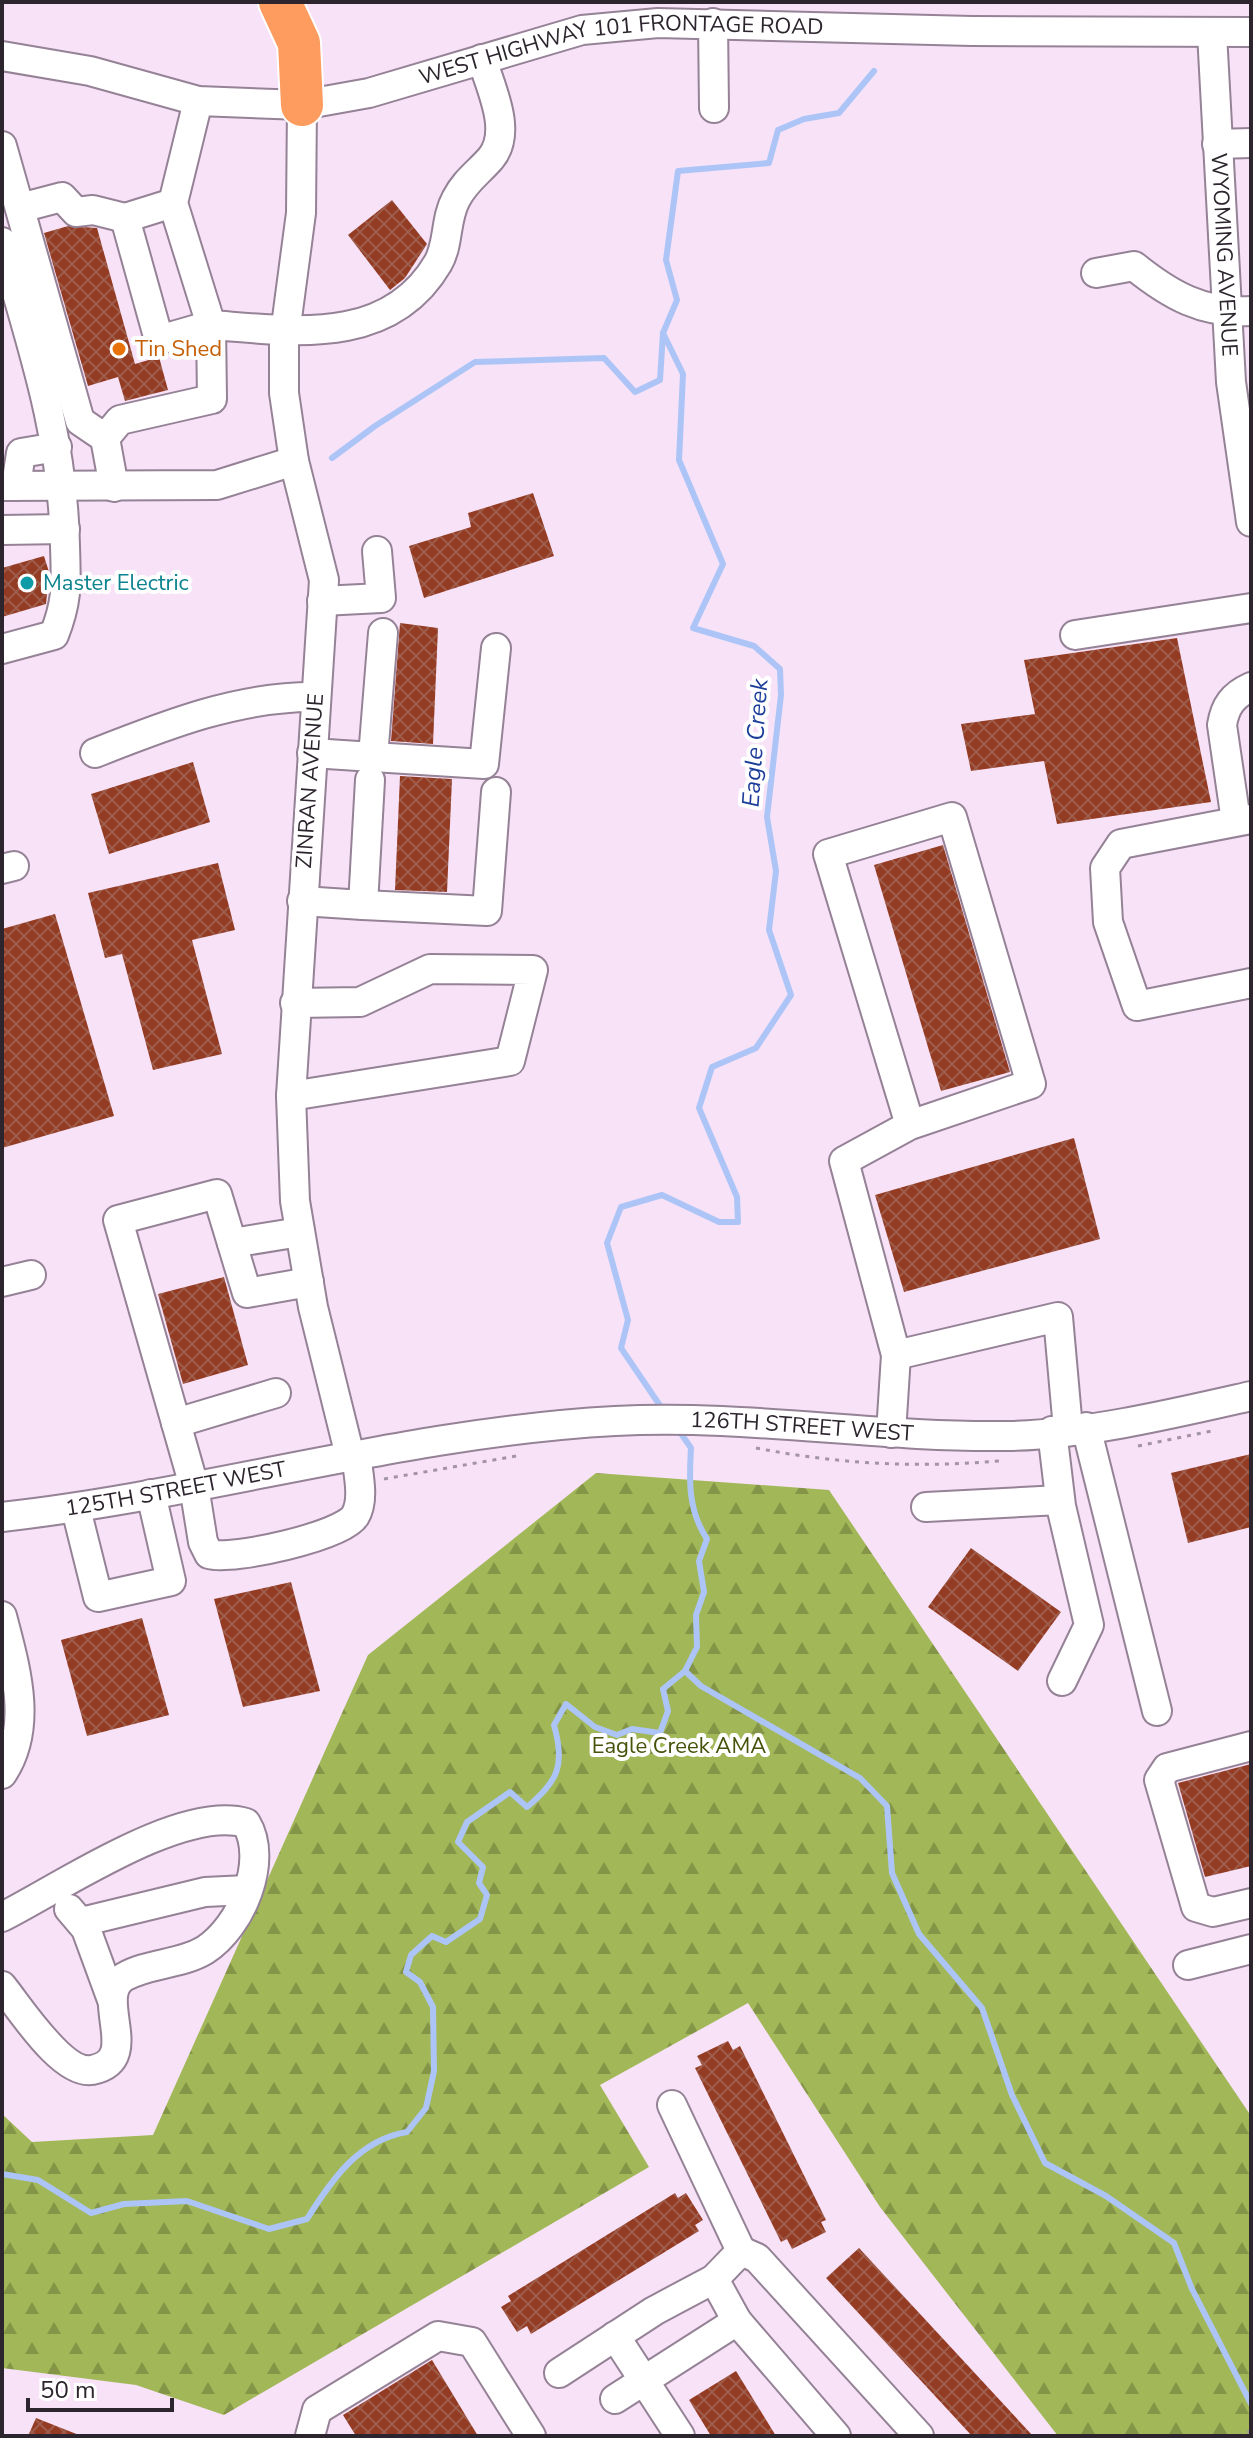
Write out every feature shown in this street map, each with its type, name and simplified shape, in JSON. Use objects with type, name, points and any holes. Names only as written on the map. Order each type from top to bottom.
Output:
[{"type":"highway","points":[[280,2],[299,43],[302,105]]},
{"type":"street","name":"WEST HIGHWAY 101 FRONTAGE ROAD","points":[[2,56],[90,71],[198,101],[302,105],[369,93],[582,30],[713,23],[972,31],[1251,32]]},
{"type":"street","points":[[713,23],[714,108]]},
{"type":"street","name":"WYOMING AVENUE","points":[[1212,33],[1217,144],[1239,312],[1251,522]]},
{"type":"street","points":[[125,218],[159,340],[211,325],[325,332],[368,320],[405,299],[430,275],[442,255],[454,201],[499,146],[500,120],[482,59]]},
{"type":"street","points":[[105,438],[120,420],[212,399],[211,325],[173,203],[198,101]]},
{"type":"street","name":"ZINRAN AVENUE","points":[[302,105],[301,213],[286,330],[284,393],[294,461],[324,580],[295,1003],[291,1096],[295,1201],[309,1282],[360,1484]]},
{"type":"street","points":[[1217,144],[1251,143]]},
{"type":"street","points":[[2,146],[80,421],[105,438],[114,487]]},
{"type":"street","points":[[20,208],[62,197],[76,212],[93,210],[125,218],[173,203]]},
{"type":"street","points":[[2,242],[49,406],[64,486],[66,605],[54,635],[2,649]]},
{"type":"street","points":[[1096,273],[1134,266],[1162,288],[1197,307],[1239,312]]},
{"type":"street","points":[[57,447],[21,453],[9,486],[217,485],[294,461]]},
{"type":"street","points":[[2,530],[65,529]]},
{"type":"street","points":[[322,601],[381,598],[377,551]]},
{"type":"street","points":[[1075,635],[1251,608]]},
{"type":"street","points":[[363,905],[383,633]]},
{"type":"street","points":[[312,753],[372,769],[484,764],[496,648]]},
{"type":"street","points":[[1251,687],[1232,699],[1224,711],[1222,725],[1244,820],[1121,844],[1105,868],[1108,922],[1137,1006],[1251,983]]},
{"type":"street","points":[[95,753],[174,722],[281,696],[316,697]]},
{"type":"street","points":[[302,901],[487,911],[496,792]]},
{"type":"street","points":[[891,1433],[896,1355],[844,1161],[910,1125],[1031,1084],[952,817],[828,854],[910,1125]]},
{"type":"street","points":[[291,1096],[510,1061],[533,970],[430,969],[360,1002],[295,1003]]},
{"type":"street","points":[[309,1282],[247,1293],[217,1194],[118,1220],[194,1486],[203,1542],[209,1554],[220,1557],[337,1530],[357,1513],[360,1484]]},
{"type":"street","points":[[232,1243],[300,1232]]},
{"type":"street","points":[[2,1282],[31,1275]]},
{"type":"street","points":[[896,1355],[1058,1317],[1069,1429],[1157,1711]]},
{"type":"street","points":[[176,1423],[276,1393]]},
{"type":"street","name":"126TH STREET WEST","points":[[353,1456],[497,1432],[615,1421],[710,1421],[891,1433],[1011,1436],[1069,1429],[1251,1396]]},
{"type":"street","points":[[1062,1681],[1089,1625],[1060,1500],[1069,1429]]},
{"type":"street","name":"125TH STREET WEST","points":[[2,1517],[76,1509],[353,1456]]},
{"type":"street","points":[[76,1509],[98,1597],[171,1581],[151,1494]]},
{"type":"street","points":[[926,1507],[1060,1500]]},
{"type":"street","points":[[2,1616],[19,1689],[10,1732],[9,1763],[2,1774]]},
{"type":"street","points":[[1251,1746],[1167,1768],[1159,1780],[1196,1907],[1213,1912],[1251,1903]]},
{"type":"street","points":[[2,1917],[120,1852],[173,1830],[217,1819],[246,1823],[254,1836],[256,1856],[247,1890],[225,1935],[203,1951],[121,1978],[112,2000]]},
{"type":"street","points":[[81,1922],[205,1892],[247,1890]]},
{"type":"street","points":[[2,1986],[49,2045],[72,2067],[91,2070],[114,2056],[118,2037],[112,2000],[81,1922],[50,1893]]},
{"type":"street","points":[[1188,1965],[1251,1949]]},
{"type":"street","points":[[672,2105],[741,2251],[757,2258],[919,2436]]},
{"type":"street","points":[[559,2373],[615,2336],[714,2279],[741,2251]]},
{"type":"street","points":[[714,2279],[737,2321],[836,2436]]},
{"type":"street","points":[[615,2399],[737,2321]]},
{"type":"street","points":[[310,2436],[317,2410],[438,2336],[472,2342],[531,2436]]},
{"type":"street","points":[[615,2336],[680,2436]]},
{"type":"path","points":[[1137,1446],[1223,1428]]},
{"type":"path","points":[[744,1446],[799,1456],[924,1467],[1011,1460]]},
{"type":"path","points":[[360,1484],[535,1453]]},
{"type":"path","points":[[1238,2436],[1251,2431]]},
{"type":"green space","name":"Eagle Creek AMA","points":[[596,1473],[829,1490],[1251,2116],[1251,2436],[1058,2436],[880,2207],[748,2003],[600,2085],[649,2167],[224,2415],[136,2385],[2,2368],[2,2114],[32,2142],[153,2135],[368,1655]]},
{"type":"building","points":[[392,200],[427,244],[405,278],[390,290],[348,235]]},
{"type":"building","points":[[68,226],[97,228],[135,364],[159,357],[168,390],[125,401],[118,377],[88,386],[44,233]]},
{"type":"building","points":[[533,493],[554,556],[424,598],[409,546],[471,527],[468,513]]},
{"type":"building","name":"Master Electric","points":[[44,556],[49,572],[46,604],[2,617],[2,568]]},
{"type":"building","points":[[400,623],[438,628],[433,744],[391,741]]},
{"type":"building","points":[[1177,638],[1211,802],[1057,824],[1044,761],[971,771],[961,724],[1035,714],[1024,660]]},
{"type":"building","points":[[193,762],[210,822],[109,854],[91,794]]},
{"type":"building","points":[[400,776],[452,779],[447,892],[395,890]]},
{"type":"building","points":[[943,845],[1010,1072],[941,1091],[874,865]]},
{"type":"building","points":[[218,863],[235,930],[192,940],[222,1054],[153,1070],[122,954],[105,958],[88,893]]},
{"type":"building","points":[[55,914],[114,1116],[2,1148],[2,929]]},
{"type":"building","points":[[1074,1138],[1100,1239],[904,1292],[875,1195]]},
{"type":"building","points":[[224,1277],[248,1365],[183,1384],[158,1294]]},
{"type":"building","points":[[1251,1454],[1251,1527],[1188,1543],[1171,1473]]},
{"type":"building","points":[[971,1548],[1061,1612],[1018,1671],[928,1607]]},
{"type":"building","points":[[291,1582],[320,1691],[243,1707],[214,1599]]},
{"type":"building","points":[[142,1618],[169,1715],[87,1736],[61,1640]]},
{"type":"building","points":[[1251,1764],[1251,1866],[1205,1877],[1178,1783]]},
{"type":"building","points":[[728,2041],[733,2050],[740,2046],[826,2220],[821,2222],[826,2232],[792,2249],[787,2239],[781,2242],[695,2068],[702,2065],[697,2056]]},
{"type":"building","points":[[675,2193],[678,2198],[686,2193],[703,2220],[695,2225],[699,2231],[531,2334],[527,2326],[517,2332],[501,2307],[511,2301],[508,2296]]},
{"type":"building","points":[[859,2248],[1033,2436],[972,2436],[826,2278]]},
{"type":"building","points":[[432,2360],[478,2436],[356,2436],[343,2415]]},
{"type":"building","points":[[736,2371],[776,2436],[711,2436],[689,2400]]},
{"type":"building","points":[[36,2418],[79,2435],[28,2436]]},
{"type":"waterway","name":"Eagle Creek","points":[[332,458],[375,426],[475,362],[604,358],[635,392],[660,380],[663,333],[677,300],[666,260],[678,171],[769,163],[778,130],[804,119],[839,113],[874,71]]},
{"type":"waterway","name":"Eagle Creek","points":[[663,333],[683,374],[679,460],[723,564],[693,628],[754,646],[780,669],[781,695],[767,817],[776,871],[769,930],[791,995],[756,1048],[712,1067],[699,1108],[737,1197],[738,1222],[719,1222],[662,1195],[621,1207],[607,1243],[628,1320],[621,1348],[663,1410]]},
{"type":"waterway","name":"Eagle Creek","points":[[2,2174],[38,2180],[91,2213],[124,2204],[187,2201],[269,2229],[307,2219],[337,2176],[361,2152],[390,2136],[407,2132],[426,2108],[434,2071],[433,2007],[420,1982],[406,1972],[411,1955],[432,1936],[446,1942],[480,1919],[487,1895],[479,1883],[483,1867],[458,1842],[467,1822],[510,1792],[527,1807],[546,1789],[553,1780],[559,1761],[554,1725],[566,1704],[595,1727],[617,1735],[632,1729],[660,1733],[668,1711],[663,1689],[685,1671],[697,1647],[696,1615],[704,1592],[699,1561],[707,1539],[693,1506],[691,1448],[677,1428]]},
{"type":"waterway","points":[[685,1671],[701,1686],[860,1778],[887,1806],[892,1873],[919,1934],[982,2008],[1012,2095],[1045,2163],[1106,2196],[1174,2243],[1192,2289],[1251,2404]]},
{"type":"place","name":"Tin Shed","points":[[119,349]]},
{"type":"place","name":"Master Electric","points":[[27,583]]}]
